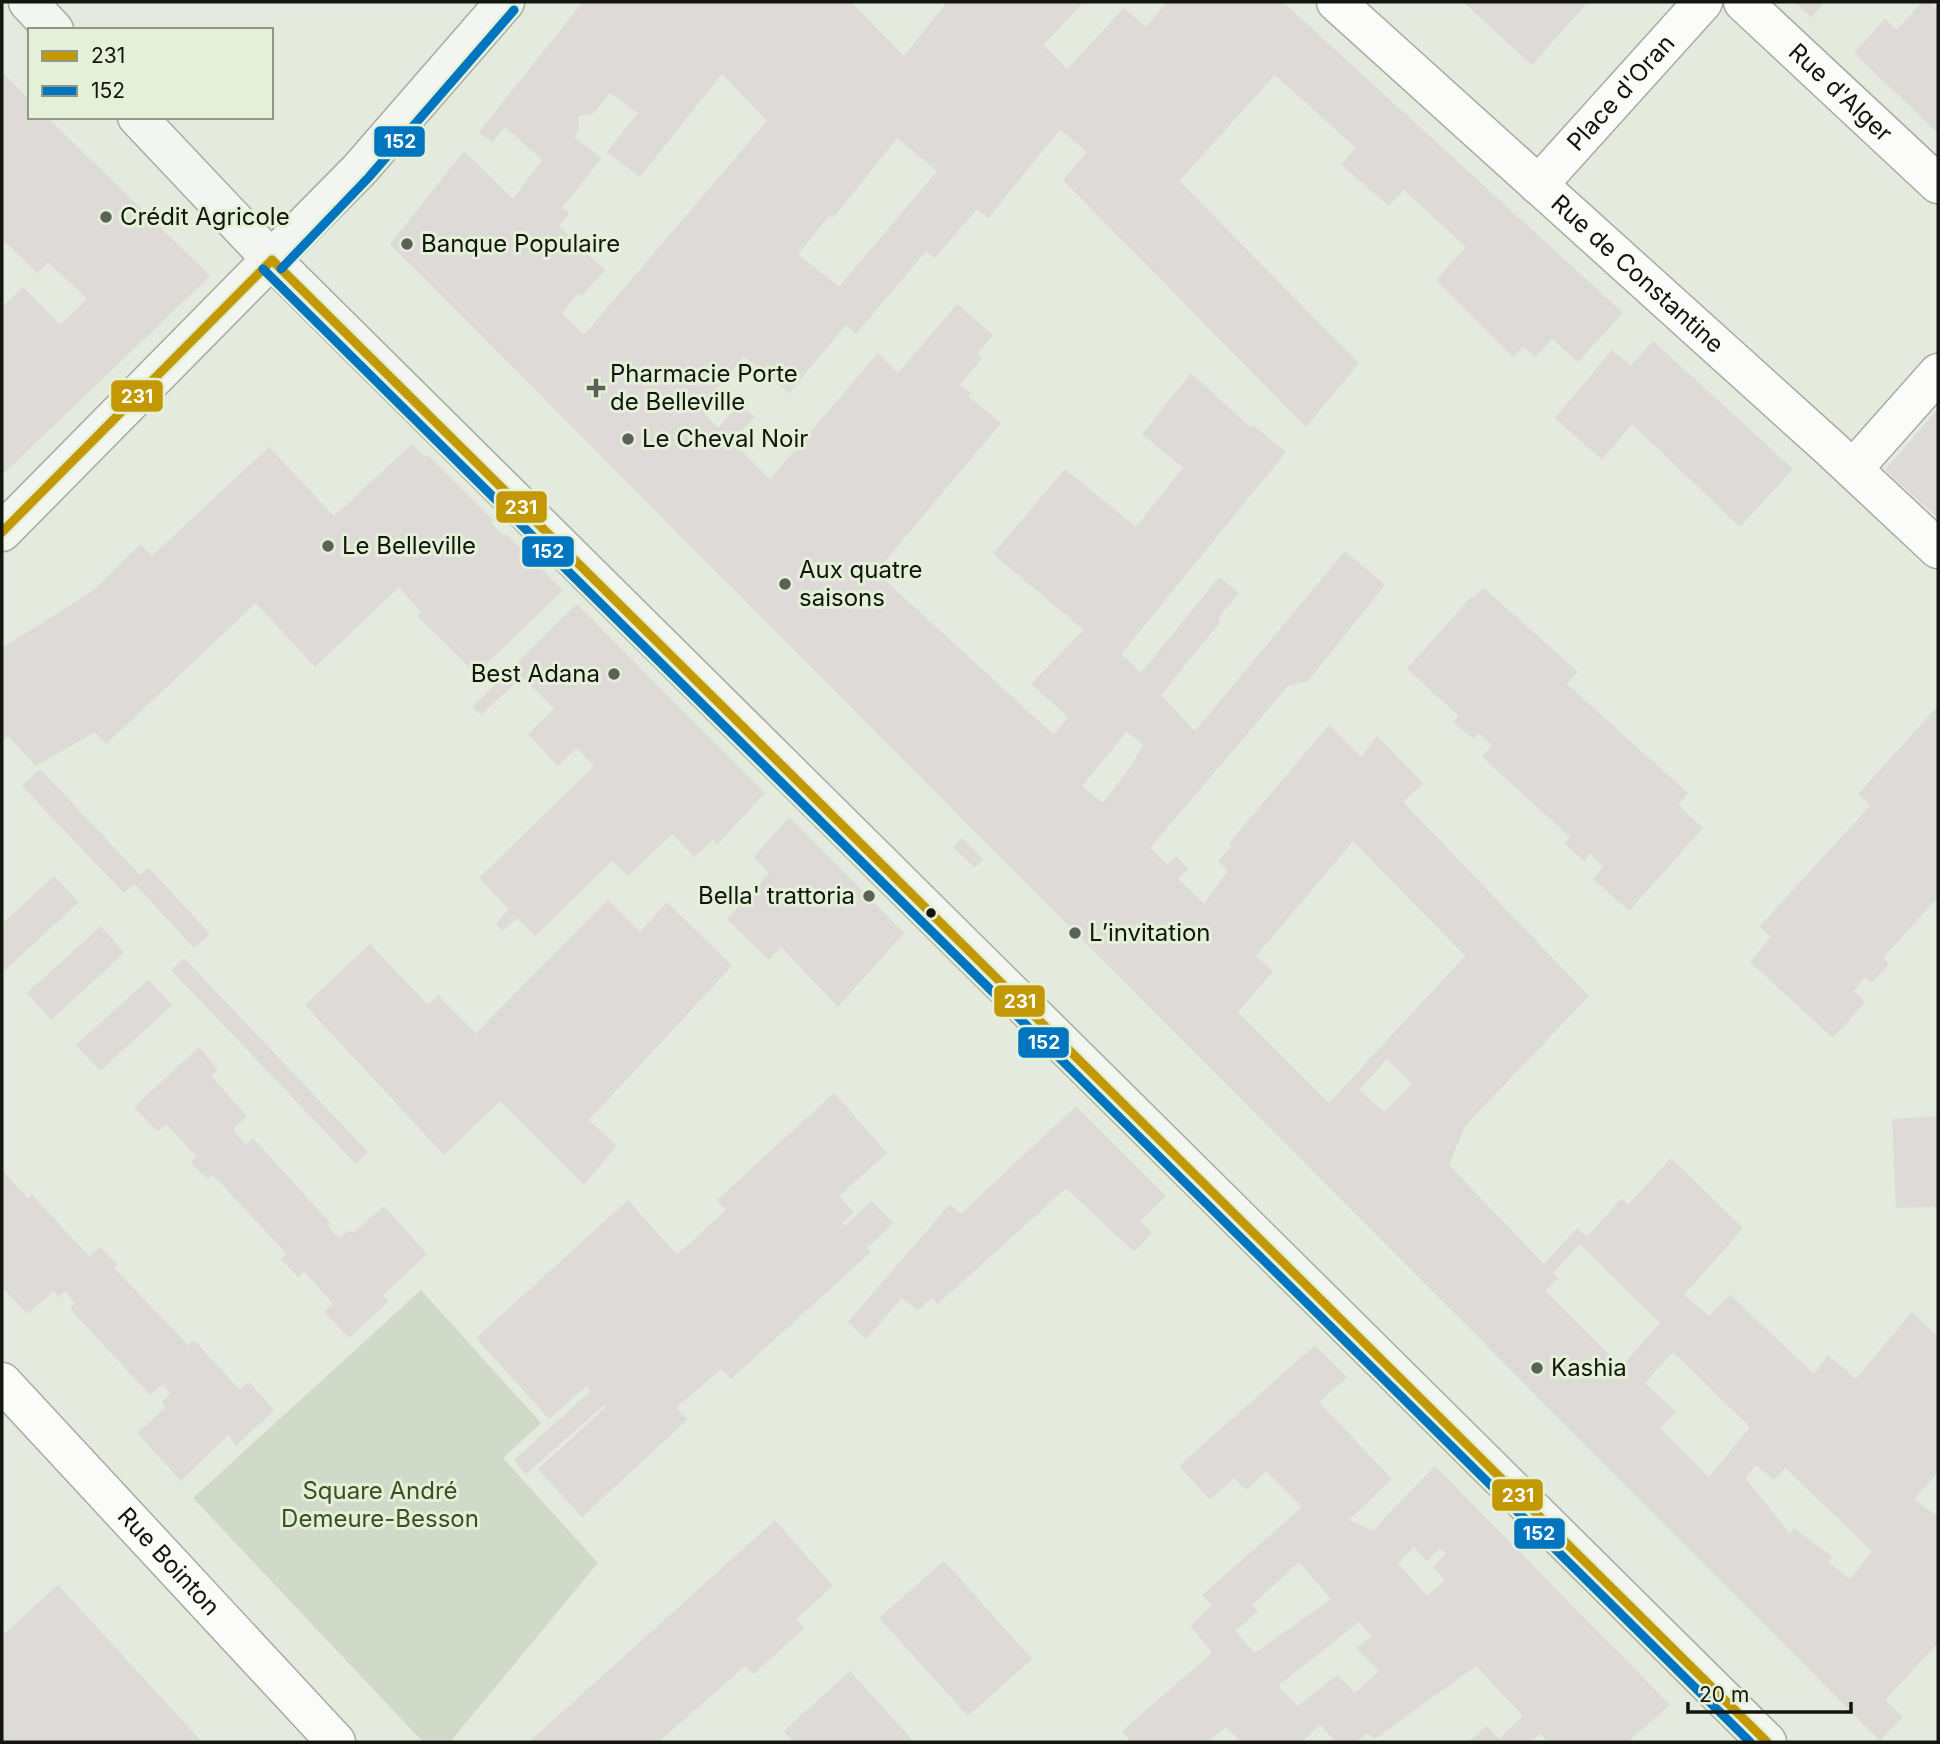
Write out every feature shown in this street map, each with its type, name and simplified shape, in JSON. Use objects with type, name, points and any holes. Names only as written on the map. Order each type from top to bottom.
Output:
[{"type":"main road","points":[[28,2],[52,28]]},
{"type":"main road","points":[[2,532],[360,169],[505,2]]},
{"type":"main road","points":[[139,119],[272,260],[1767,1742]]},
{"type":"street","name":"Rue de Constantine","points":[[1336,2],[1938,549]]},
{"type":"street","name":"Place d'Oran","points":[[1538,185],[1703,2]]},
{"type":"street","name":"Rue d'Alger","points":[[1743,2],[1938,184]]},
{"type":"street","points":[[1853,469],[1938,373]]},
{"type":"street","name":"Rue Bointon","points":[[2,1381],[336,1742]]},
{"type":"green space","name":"Square André Demeure-Besson","points":[[421,1290],[541,1423],[503,1458],[598,1563],[450,1742],[423,1742],[193,1498]]},
{"type":"building","points":[[583,2],[851,2],[904,56],[947,2],[1084,2],[1043,45],[1067,69],[1124,8],[1146,27],[1167,2],[1283,2],[1623,313],[1578,362],[1552,339],[1535,357],[1523,347],[1513,357],[1436,280],[1466,247],[1404,190],[1389,206],[1341,165],[1356,148],[1275,75],[1179,181],[1359,363],[1306,427],[1063,180],[1087,152],[1060,130],[988,218],[977,209],[935,258],[926,251],[856,334],[846,325],[789,393],[744,356],[700,408],[718,428],[739,404],[755,417],[732,441],[770,479],[878,353],[898,373],[957,304],[993,335],[977,354],[982,358],[960,385],[971,393],[968,396],[1001,423],[876,572],[1054,735],[1068,717],[1031,684],[1084,630],[993,554],[1065,469],[1136,527],[1183,468],[1142,434],[1191,373],[1250,427],[1253,425],[1286,452],[1121,654],[1141,673],[1219,577],[1239,593],[1218,618],[1221,621],[1161,695],[1195,731],[1345,551],[1385,585],[1308,681],[1288,686],[1150,848],[1167,865],[1176,856],[1188,869],[1178,879],[1204,904],[1228,871],[1218,861],[1231,847],[1229,843],[1329,725],[1361,757],[1377,736],[1423,783],[1403,802],[1589,996],[1465,1126],[1449,1165],[1544,1264],[1577,1228],[1587,1237],[1622,1198],[1628,1205],[1671,1158],[1743,1228],[1684,1295],[1709,1316],[1730,1295],[1814,1374],[1828,1355],[1856,1379],[1912,1312],[1938,1337],[1938,1472],[1914,1499],[1938,1517],[1938,1643],[1885,1700],[1903,1717],[1880,1741],[390,244],[464,151],[513,199],[542,160],[505,127],[492,143],[479,132]],"holes":[[[722,74],[767,121],[584,335],[562,313],[578,293],[582,296],[605,270],[559,226],[570,213],[562,208],[602,158],[574,137],[579,131],[578,116],[593,114],[610,93],[638,113],[607,152],[640,177]],[[897,138],[937,171],[839,287],[798,254],[829,216],[833,218]],[[1127,731],[1143,745],[1129,769],[1103,803],[1082,786]],[[1353,841],[1465,956],[1329,1103],[1238,1012],[1273,971],[1256,956]],[[1387,1059],[1412,1084],[1384,1112],[1359,1090]],[[1580,1244],[1660,1323],[1621,1367],[1545,1291],[1558,1278],[1553,1273]],[[1673,1352],[1750,1427],[1709,1477],[1660,1428],[1676,1412],[1645,1383]],[[1756,1465],[1774,1480],[1785,1468],[1872,1551],[1850,1579],[1828,1562],[1833,1557],[1794,1528],[1790,1534],[1745,1478]]]},
{"type":"building","points":[[1463,2],[1588,2],[1532,65]]},
{"type":"building","points":[[1794,2],[1825,2],[1811,17]]},
{"type":"building","points":[[1922,2],[1929,2],[1938,10],[1938,133],[1854,53],[1885,19],[1897,30]]},
{"type":"building","points":[[2,72],[28,98],[28,119],[49,119],[210,276],[2,475],[2,307],[23,287],[60,325],[87,299],[48,262],[37,273],[2,239]]},
{"type":"building","points":[[1653,341],[1793,469],[1740,527],[1632,424],[1602,460],[1555,418],[1612,350],[1631,366]]},
{"type":"building","points":[[1938,409],[1938,518],[1885,470]]},
{"type":"building","points":[[412,444],[425,457],[427,454],[493,520],[491,523],[504,536],[506,534],[563,590],[476,674],[417,616],[421,612],[399,587],[315,667],[256,603],[106,744],[95,732],[36,766],[8,736],[2,742],[2,648],[91,592],[141,544],[152,556],[269,447],[334,516]]},
{"type":"building","points":[[1483,587],[1578,672],[1568,685],[1688,793],[1679,804],[1680,807],[1703,828],[1629,911],[1593,879],[1603,866],[1590,854],[1584,861],[1564,843],[1570,837],[1482,757],[1492,745],[1479,733],[1473,739],[1453,722],[1459,716],[1407,669]]},
{"type":"building","points":[[577,604],[765,793],[717,845],[713,840],[694,857],[672,834],[628,876],[612,861],[535,936],[517,918],[503,931],[496,924],[509,909],[479,878],[594,766],[577,748],[558,766],[528,734],[554,709],[522,677],[481,715],[472,707]]},
{"type":"building","points":[[1938,706],[1938,897],[1883,958],[1889,964],[1872,983],[1865,977],[1854,991],[1865,1002],[1833,1038],[1750,962],[1771,937],[1760,926],[1869,807],[1858,794]]},
{"type":"building","points":[[40,769],[140,875],[149,868],[210,934],[194,948],[135,884],[124,893],[22,786]]},
{"type":"building","points":[[789,817],[904,933],[838,1007],[781,947],[769,960],[727,919],[769,873],[754,857]]},
{"type":"building","points":[[962,838],[983,859],[975,868],[953,847]]},
{"type":"building","points":[[54,876],[79,902],[5,970],[2,966],[2,924]]},
{"type":"building","points":[[608,900],[640,932],[667,902],[732,966],[589,1120],[616,1146],[584,1185],[500,1101],[444,1155],[305,1005],[370,944],[428,1005],[438,995],[476,1033]]},
{"type":"building","points":[[101,926],[124,953],[51,1020],[27,993]]},
{"type":"building","points":[[184,958],[368,1152],[356,1164],[171,970]]},
{"type":"building","points":[[148,980],[172,1005],[100,1071],[76,1045]]},
{"type":"building","points":[[199,1047],[218,1070],[211,1076],[247,1116],[233,1130],[246,1145],[253,1138],[330,1223],[328,1226],[339,1239],[349,1230],[353,1233],[384,1206],[427,1254],[383,1295],[389,1301],[349,1338],[324,1312],[333,1304],[304,1271],[298,1277],[281,1259],[287,1254],[213,1175],[208,1179],[190,1162],[197,1157],[166,1124],[158,1132],[134,1107]]},
{"type":"building","points":[[834,1093],[887,1153],[839,1196],[854,1212],[842,1223],[845,1226],[871,1201],[893,1223],[867,1248],[871,1252],[731,1379],[721,1369],[676,1408],[688,1419],[582,1517],[538,1469],[606,1407],[604,1405],[526,1474],[514,1460],[591,1391],[586,1386],[549,1419],[476,1338],[628,1200],[677,1255],[726,1210],[717,1200]]},
{"type":"building","points":[[1076,1106],[1166,1196],[1140,1221],[1152,1233],[1134,1252],[1066,1188],[938,1304],[931,1298],[918,1311],[902,1298],[866,1339],[848,1322],[950,1204],[961,1214]]},
{"type":"building","points":[[1938,1116],[1938,1211],[1934,1207],[1896,1208],[1892,1119]]},
{"type":"building","points":[[2,1170],[28,1199],[32,1195],[89,1256],[100,1247],[118,1265],[114,1268],[188,1345],[194,1340],[240,1390],[249,1382],[274,1410],[236,1446],[228,1435],[181,1481],[137,1433],[165,1408],[162,1402],[170,1393],[163,1384],[150,1395],[70,1309],[75,1303],[65,1291],[58,1297],[54,1291],[27,1314],[2,1287]]},
{"type":"building","points":[[1315,1345],[1347,1377],[1319,1402],[1392,1479],[1349,1520],[1374,1531],[1435,1466],[1670,1705],[1628,1742],[1548,1742],[1540,1734],[1530,1742],[1468,1742],[1487,1726],[1499,1739],[1523,1716],[1476,1666],[1375,1739],[1367,1733],[1356,1742],[1336,1742],[1320,1725],[1302,1742],[1241,1742],[1226,1727],[1207,1742],[1131,1742],[1122,1731],[1212,1653],[1191,1626],[1212,1605],[1202,1595],[1302,1507],[1266,1471],[1247,1490],[1234,1478],[1210,1500],[1179,1466]],"holes":[[[1414,1547],[1427,1562],[1440,1548],[1446,1553],[1433,1567],[1445,1580],[1427,1596],[1398,1563]],[[1299,1562],[1331,1599],[1255,1653],[1235,1631],[1258,1611],[1252,1605]],[[1359,1622],[1372,1636],[1356,1648],[1379,1671],[1355,1693],[1337,1675],[1298,1706],[1278,1686]]]},
{"type":"building","points":[[775,1520],[833,1586],[796,1619],[804,1628],[754,1674],[745,1666],[661,1740],[662,1742],[529,1742]]},
{"type":"building","points":[[944,1561],[1032,1659],[968,1716],[879,1618]]},
{"type":"building","points":[[58,1585],[202,1742],[2,1742],[2,1636]]},
{"type":"building","points":[[850,1671],[914,1742],[793,1742],[784,1731]]},
{"type":"transit line","name":"152","points":[[281,269],[369,177],[514,10]]},
{"type":"transit line","name":"231","points":[[272,260],[1767,1742]]},
{"type":"transit line","name":"231","points":[[2,532],[272,260]]},
{"type":"transit line","name":"152","points":[[263,269],[1750,1742]]},
{"type":"place","name":"Crédit Agricole","points":[[106,217]]},
{"type":"place","name":"Banque Populaire","points":[[407,244]]},
{"type":"place","name":"Pharmacie Porte de Belleville","points":[[596,388]]},
{"type":"place","name":"Le Cheval Noir","points":[[628,439]]},
{"type":"place","name":"Le Belleville","points":[[328,546]]},
{"type":"place","name":"Aux quatre saisons","points":[[785,584]]},
{"type":"place","name":"Best Adana","points":[[614,674]]},
{"type":"place","name":"Bella' trattoria","points":[[869,896]]},
{"type":"place","name":"L’invitation","points":[[1075,933]]},
{"type":"place","name":"Kashia","points":[[1537,1368]]}]
